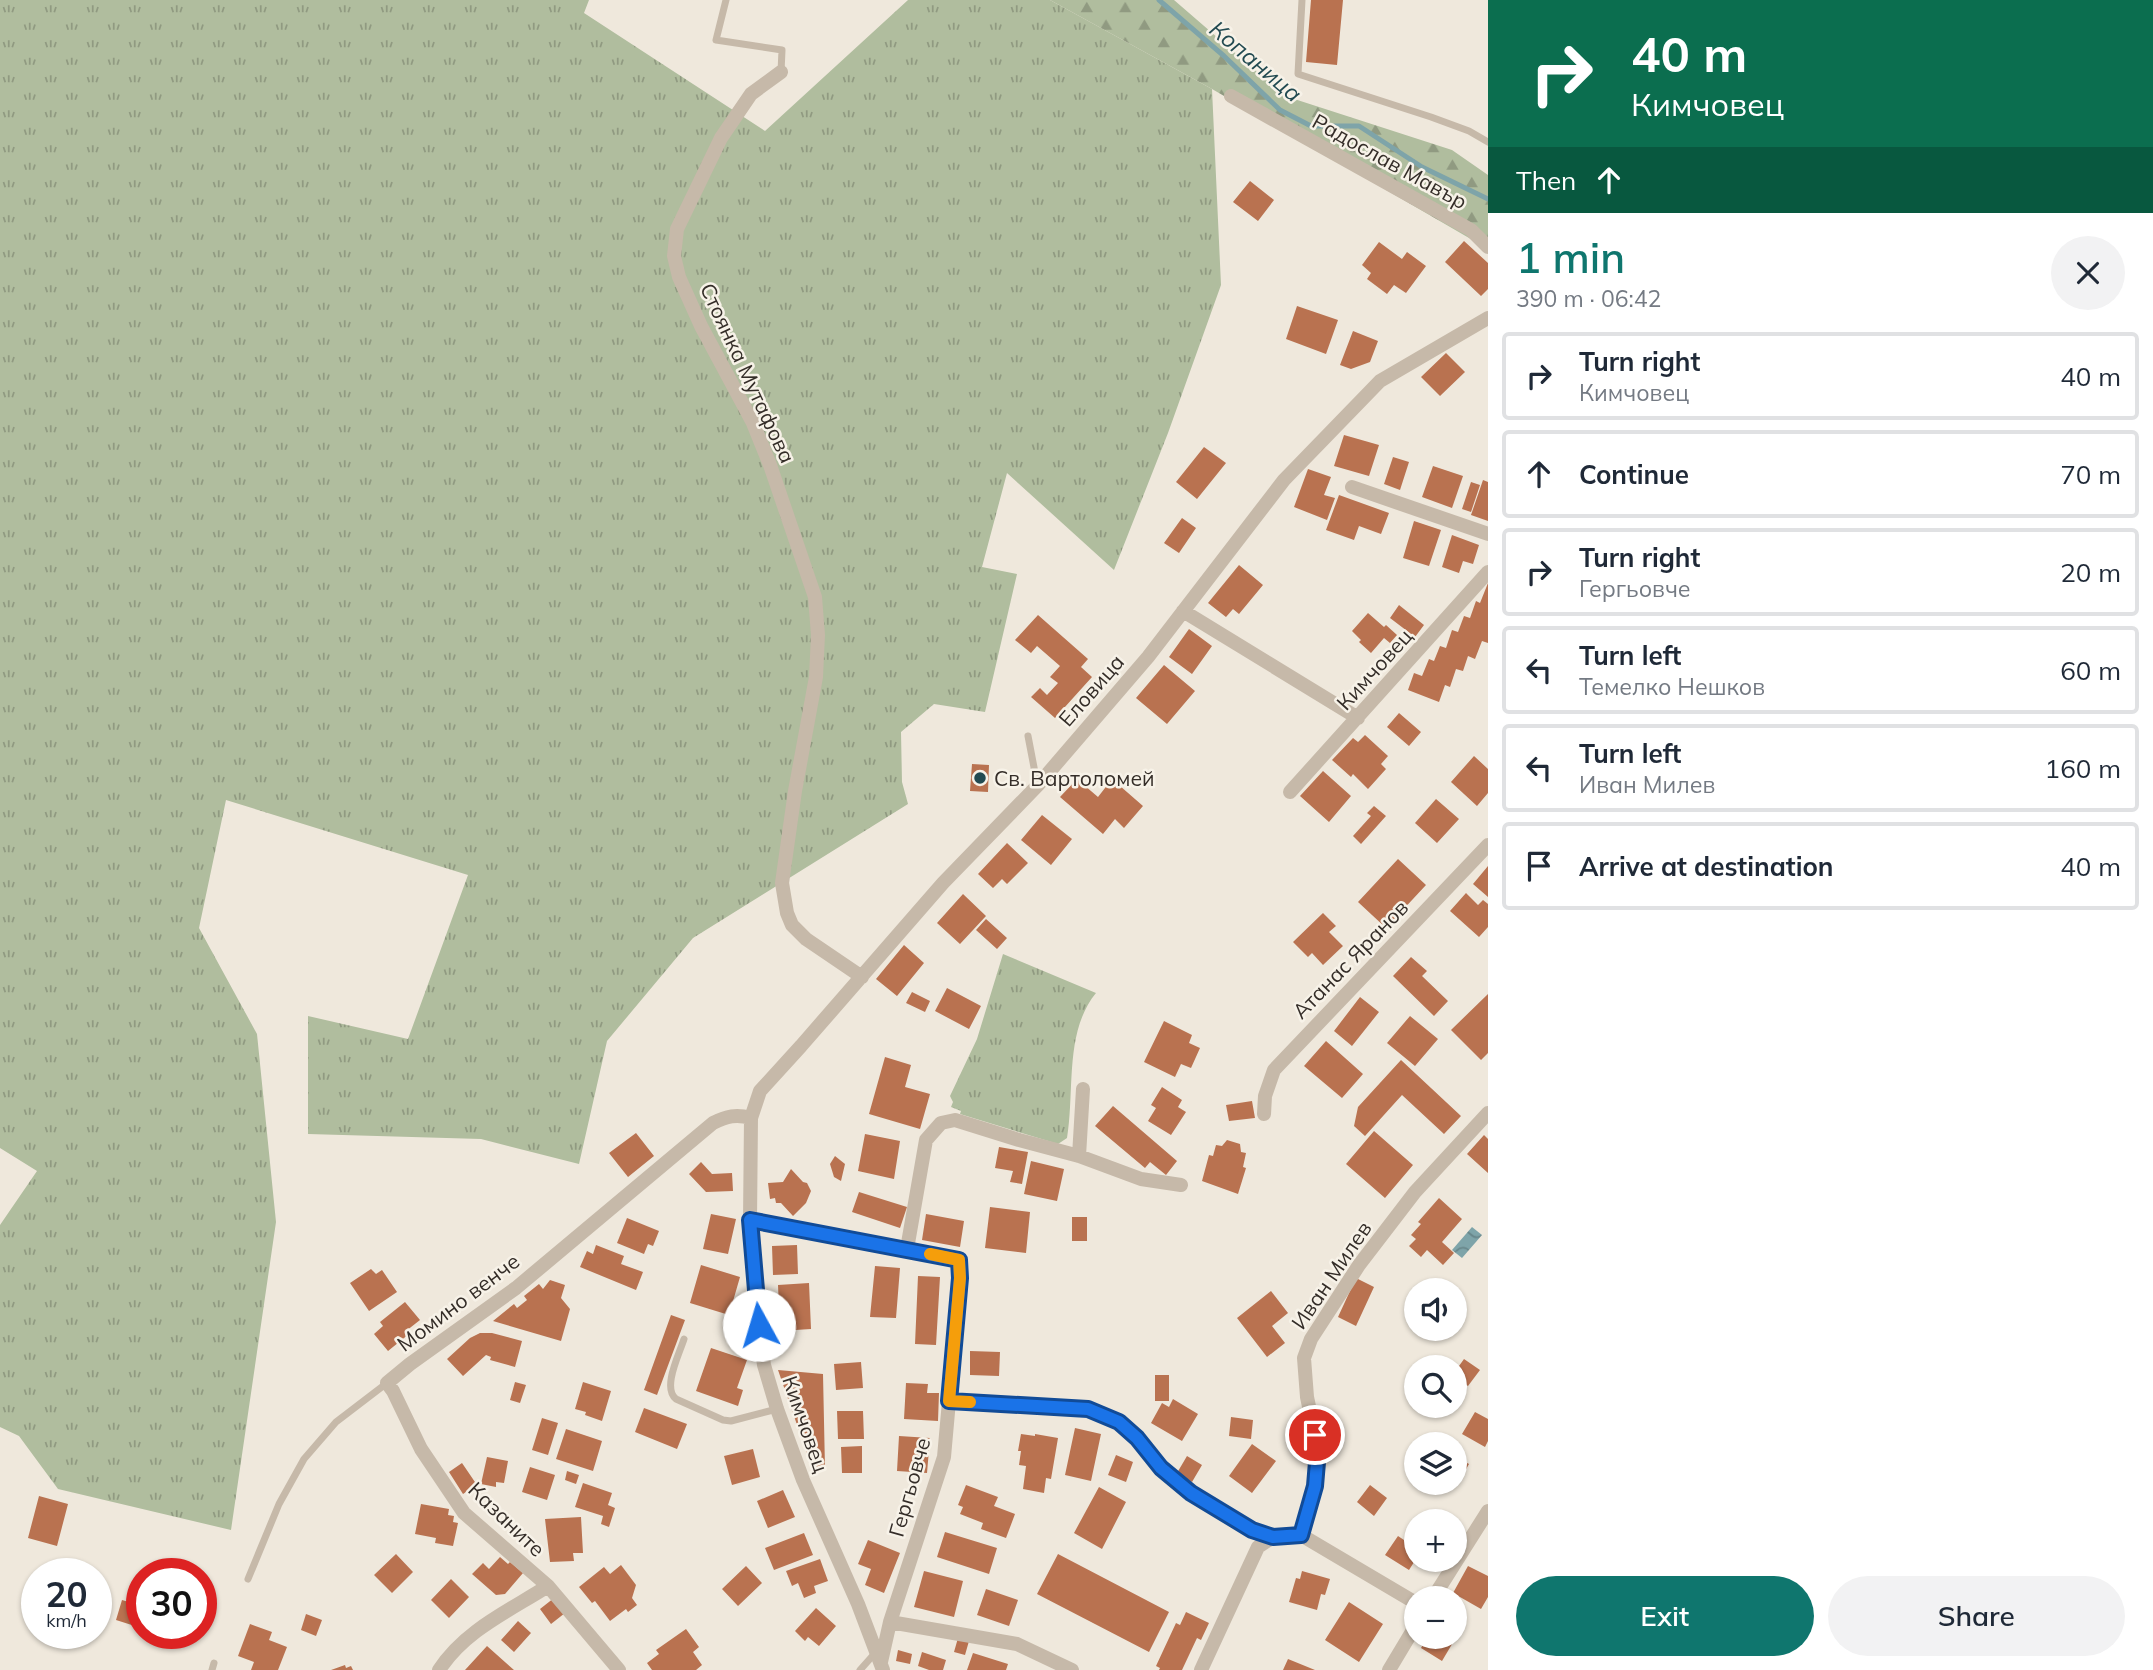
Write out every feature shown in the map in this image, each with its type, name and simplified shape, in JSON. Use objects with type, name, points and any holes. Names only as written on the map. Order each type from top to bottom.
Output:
[{"type":"street","name":"Стоянка Мутафова","points":[[782,72],[751,94],[721,138],[677,229],[674,256],[679,277],[701,326],[752,423],[766,456],[815,597],[818,635],[816,677],[795,791],[782,883],[787,913],[792,925],[806,939],[862,976]]},
{"type":"street","name":"Радослав Мавър","points":[[1231,96],[1471,230],[1488,247]]},
{"type":"street","name":"Еловица","points":[[751,1118],[760,1091],[943,883],[1038,785],[1148,657],[1284,480],[1380,382],[1488,318]]},
{"type":"street","points":[[1352,487],[1488,534]]},
{"type":"street","name":"Кимчовец","points":[[1290,792],[1488,572]]},
{"type":"street","points":[[1183,611],[1358,719]]},
{"type":"street","name":"Атанас Яранов","points":[[1264,1114],[1265,1096],[1274,1070],[1488,845]]},
{"type":"street","points":[[1079,1156],[1083,1089]]},
{"type":"street","name":"Иван Милев","points":[[1301,1535],[1315,1486],[1317,1462],[1304,1358],[1311,1339],[1359,1265],[1415,1192],[1488,1113]]},
{"type":"street","name":"Момино венче","points":[[387,1383],[516,1288],[713,1123],[727,1116],[751,1118]]},
{"type":"street","name":"Кимчовец","points":[[751,1118],[750,1220],[756,1305],[764,1365],[803,1480],[880,1661]]},
{"type":"street","points":[[750,1220],[907,1249],[926,1140],[940,1122],[955,1119],[1079,1156],[1141,1179],[1181,1185]]},
{"type":"street","name":"Гергьовче","points":[[880,1661],[890,1622],[944,1457],[960,1278],[959,1260],[907,1249]]},
{"type":"street","name":"Казаните","points":[[387,1383],[421,1449],[464,1513],[548,1586],[619,1670]]},
{"type":"street","points":[[949,1401],[1088,1409],[1119,1422],[1137,1438],[1161,1468],[1191,1493],[1252,1530],[1273,1537],[1301,1535],[1404,1596]]},
{"type":"street","points":[[1441,1586],[1488,1511]]},
{"type":"street","points":[[1201,1670],[1258,1547],[1273,1537]]},
{"type":"street","points":[[439,1670],[453,1651],[473,1632],[548,1586]]},
{"type":"street","points":[[890,1622],[1017,1644],[1072,1670]]},
{"type":"street","points":[[1389,1670],[1404,1645]]},
{"type":"lane","points":[[726,0],[716,40],[782,50],[782,72]]},
{"type":"lane","points":[[1302,0],[1298,74],[1431,117],[1469,131],[1488,142]]},
{"type":"lane","points":[[1028,736],[1038,785]]},
{"type":"lane","points":[[684,1339],[669,1387],[671,1395],[676,1399],[723,1420],[777,1409]]},
{"type":"lane","name":"Момино венче","points":[[248,1579],[279,1504],[304,1459],[336,1422],[387,1383]]},
{"type":"lane","points":[[860,1670],[880,1661]]},
{"type":"green space","points":[[0,0],[589,0],[584,13],[765,131],[908,0],[1050,0],[1212,89],[1221,285],[1168,433],[1114,570],[1007,473],[982,567],[1017,574],[985,712],[934,704],[901,732],[902,782],[908,804],[693,938],[607,1041],[579,1164],[481,1139],[308,1134],[308,1016],[408,1039],[468,875],[226,800],[199,928],[257,1034],[276,1222],[231,1530],[58,1489],[19,1436],[0,1427],[0,1225],[37,1171],[0,1148]]},
{"type":"green space","points":[[1050,0],[1174,0],[1285,96],[1452,150],[1488,175],[1488,249],[1212,89]]},
{"type":"green space","points":[[1003,954],[1096,993],[1079,1026],[1072,1063],[1067,1138],[1058,1144],[960,1114],[961,1111],[951,1107],[953,1102],[950,1096],[977,1039]]},
{"type":"water","points":[[1472,1227],[1482,1235],[1462,1258],[1452,1250]]},
{"type":"building","points":[[1311,0],[1343,0],[1337,65],[1306,62]]},
{"type":"building","points":[[1250,181],[1274,200],[1258,221],[1233,202]]},
{"type":"building","points":[[1464,241],[1488,263],[1488,289],[1481,296],[1445,262]]},
{"type":"building","points":[[1379,242],[1402,259],[1407,252],[1426,266],[1406,293],[1394,285],[1387,294],[1367,279],[1371,273],[1362,265]]},
{"type":"building","points":[[1297,306],[1338,320],[1326,354],[1286,339]]},
{"type":"building","points":[[1353,331],[1378,341],[1370,362],[1351,369],[1340,365]]},
{"type":"building","points":[[1446,353],[1465,372],[1440,396],[1421,377]]},
{"type":"building","points":[[1344,435],[1379,445],[1369,476],[1334,466]]},
{"type":"building","points":[[1204,447],[1226,463],[1197,499],[1176,482]]},
{"type":"building","points":[[1393,457],[1409,462],[1400,490],[1384,484]]},
{"type":"building","points":[[1433,466],[1463,476],[1452,508],[1422,497]]},
{"type":"building","points":[[1308,469],[1331,477],[1324,495],[1335,498],[1327,520],[1294,507]]},
{"type":"building","points":[[1483,480],[1488,482],[1488,521],[1471,515]]},
{"type":"building","points":[[1471,482],[1480,485],[1471,512],[1462,509]]},
{"type":"building","points":[[1339,495],[1389,513],[1381,534],[1359,526],[1354,540],[1326,530]]},
{"type":"building","points":[[1182,518],[1196,528],[1179,553],[1164,543]]},
{"type":"building","points":[[1414,521],[1441,530],[1429,566],[1403,558]]},
{"type":"building","points":[[1452,535],[1479,545],[1473,564],[1463,561],[1459,573],[1442,567]]},
{"type":"building","points":[[1239,565],[1263,585],[1239,614],[1233,609],[1226,617],[1208,603]]},
{"type":"building","points":[[1488,583],[1488,643],[1482,641],[1475,659],[1468,656],[1463,671],[1456,669],[1450,687],[1445,685],[1439,702],[1408,690],[1414,673],[1422,676],[1429,659],[1434,661],[1440,646],[1446,648],[1452,630],[1458,632],[1464,616],[1470,618],[1476,601],[1480,603]]},
{"type":"building","points":[[1399,605],[1424,625],[1415,637],[1390,618]]},
{"type":"building","points":[[1368,613],[1397,635],[1390,643],[1384,638],[1371,653],[1352,631]]},
{"type":"building","points":[[1038,615],[1088,659],[1081,667],[1092,677],[1055,718],[1031,697],[1040,688],[1047,695],[1058,683],[1050,677],[1060,666],[1037,646],[1031,653],[1015,640]]},
{"type":"building","points":[[1189,629],[1212,646],[1192,674],[1169,657]]},
{"type":"building","points":[[1164,665],[1195,691],[1167,724],[1136,698]]},
{"type":"building","points":[[1399,713],[1421,732],[1409,746],[1387,727]]},
{"type":"building","points":[[1365,735],[1388,756],[1381,764],[1386,769],[1368,789],[1353,774],[1351,777],[1332,760],[1353,738],[1358,742]]},
{"type":"building","points":[[1474,756],[1488,769],[1488,793],[1477,806],[1451,782]]},
{"type":"building","name":"Св. Вартоломей","points":[[972,764],[989,765],[988,792],[970,791]]},
{"type":"building","points":[[1323,771],[1351,796],[1329,822],[1300,796]]},
{"type":"building","points":[[1077,779],[1098,797],[1112,779],[1143,806],[1124,828],[1115,819],[1103,834],[1060,797]]},
{"type":"building","points":[[1436,799],[1459,819],[1437,843],[1415,823]]},
{"type":"building","points":[[1374,806],[1386,816],[1361,844],[1353,836],[1371,816],[1367,813]]},
{"type":"building","points":[[1042,815],[1072,839],[1051,865],[1021,840]]},
{"type":"building","points":[[1007,843],[1028,863],[1007,884],[1002,879],[993,888],[978,874]]},
{"type":"building","points":[[1398,859],[1426,885],[1386,928],[1358,902]]},
{"type":"building","points":[[1488,866],[1488,897],[1473,884]]},
{"type":"building","points":[[1466,893],[1478,905],[1483,900],[1488,904],[1488,927],[1479,937],[1450,911]]},
{"type":"building","points":[[963,894],[986,916],[960,944],[937,923]]},
{"type":"building","points":[[1323,913],[1336,926],[1329,932],[1343,946],[1323,965],[1312,953],[1308,957],[1293,942]]},
{"type":"building","points":[[986,919],[1007,938],[997,949],[976,930]]},
{"type":"building","points":[[904,945],[924,963],[897,996],[876,979]]},
{"type":"building","points":[[1411,957],[1427,971],[1422,976],[1448,1001],[1434,1016],[1393,976]]},
{"type":"building","points":[[947,988],[981,1006],[969,1029],[935,1011]]},
{"type":"building","points":[[912,992],[930,1001],[925,1012],[906,1003]]},
{"type":"building","points":[[1488,994],[1488,1053],[1481,1060],[1451,1030]]},
{"type":"building","points":[[1360,997],[1379,1012],[1352,1046],[1334,1031]]},
{"type":"building","points":[[1410,1016],[1438,1039],[1415,1066],[1387,1043]]},
{"type":"building","points":[[1164,1021],[1192,1035],[1189,1043],[1200,1048],[1191,1068],[1181,1064],[1175,1077],[1144,1062]]},
{"type":"building","points":[[1326,1041],[1363,1074],[1342,1098],[1304,1066]]},
{"type":"building","points":[[885,1057],[911,1065],[905,1087],[930,1094],[920,1129],[869,1114]]},
{"type":"building","points":[[1401,1060],[1461,1116],[1444,1134],[1402,1095],[1365,1136],[1354,1126],[1358,1107]]},
{"type":"building","points":[[1162,1087],[1182,1100],[1178,1107],[1186,1112],[1171,1135],[1148,1121],[1156,1108],[1151,1105]]},
{"type":"building","points":[[1252,1101],[1255,1118],[1229,1121],[1226,1105]]},
{"type":"building","points":[[1113,1106],[1177,1161],[1166,1175],[1150,1162],[1145,1168],[1095,1126]]},
{"type":"building","points":[[1374,1131],[1413,1165],[1385,1198],[1346,1164]]},
{"type":"building","points":[[636,1133],[654,1156],[628,1177],[609,1153]]},
{"type":"building","points":[[865,1134],[900,1141],[894,1179],[858,1171]]},
{"type":"building","points":[[1484,1135],[1488,1139],[1488,1173],[1467,1154]]},
{"type":"building","points":[[1227,1140],[1240,1144],[1241,1152],[1246,1153],[1243,1167],[1246,1168],[1238,1194],[1202,1181],[1209,1155],[1213,1156],[1216,1145],[1222,1146]]},
{"type":"building","points":[[999,1147],[1028,1152],[1022,1184],[1010,1182],[1013,1171],[995,1168]]},
{"type":"building","points":[[835,1156],[845,1164],[841,1181],[834,1177],[830,1164]]},
{"type":"building","points":[[1031,1161],[1064,1169],[1057,1201],[1024,1194]]},
{"type":"building","points":[[701,1162],[712,1174],[732,1173],[733,1191],[706,1192],[689,1174]]},
{"type":"building","points":[[791,1169],[807,1183],[811,1191],[806,1203],[793,1216],[781,1203],[776,1203],[775,1198],[770,1199],[768,1183],[783,1182]]},
{"type":"building","points":[[859,1192],[907,1207],[900,1228],[852,1212]]},
{"type":"building","points":[[1439,1198],[1462,1219],[1442,1242],[1454,1253],[1443,1265],[1427,1250],[1421,1257],[1409,1246],[1416,1239],[1411,1235],[1421,1224],[1418,1222]]},
{"type":"building","points":[[990,1207],[1030,1212],[1026,1253],[985,1248]]},
{"type":"building","points":[[711,1214],[736,1219],[728,1254],[703,1249]]},
{"type":"building","points":[[926,1214],[964,1221],[960,1247],[922,1240]]},
{"type":"building","points":[[1072,1217],[1087,1217],[1087,1241],[1072,1241]]},
{"type":"building","points":[[627,1218],[659,1231],[653,1246],[648,1244],[644,1254],[617,1243]]},
{"type":"building","points":[[596,1245],[624,1256],[621,1264],[643,1272],[636,1290],[580,1267],[587,1251],[593,1254]]},
{"type":"building","points":[[797,1245],[798,1274],[773,1275],[772,1246]]},
{"type":"building","points":[[701,1265],[740,1277],[729,1315],[690,1303]]},
{"type":"building","points":[[875,1266],[900,1268],[896,1318],[870,1317]]},
{"type":"building","points":[[371,1269],[376,1274],[382,1270],[397,1292],[369,1311],[350,1283]]},
{"type":"building","points":[[918,1276],[940,1277],[936,1345],[915,1344]]},
{"type":"building","points":[[1356,1278],[1374,1287],[1356,1326],[1338,1317]]},
{"type":"building","points":[[550,1280],[565,1285],[561,1298],[570,1309],[561,1341],[493,1321],[514,1304],[517,1308],[527,1300],[524,1296],[539,1284],[543,1289]]},
{"type":"building","points":[[809,1283],[811,1329],[780,1331],[778,1285]]},
{"type":"building","points":[[1271,1291],[1288,1313],[1272,1326],[1285,1343],[1267,1357],[1237,1318]]},
{"type":"building","points":[[405,1302],[420,1320],[406,1331],[409,1334],[388,1351],[374,1334],[383,1326],[380,1322]]},
{"type":"building","points":[[671,1315],[685,1320],[657,1395],[644,1390]]},
{"type":"building","points":[[480,1333],[492,1333],[522,1341],[515,1367],[490,1360],[491,1357],[486,1355],[463,1376],[447,1359],[470,1338]]},
{"type":"building","points":[[711,1348],[747,1360],[737,1388],[743,1390],[738,1406],[696,1391]]},
{"type":"building","points":[[970,1351],[1000,1352],[999,1376],[970,1375]]},
{"type":"building","points":[[1467,1361],[1480,1370],[1467,1385]]},
{"type":"building","points":[[861,1362],[863,1388],[836,1390],[834,1364]]},
{"type":"building","points":[[778,1370],[823,1374],[825,1469],[812,1468]]},
{"type":"building","points":[[1155,1375],[1169,1375],[1169,1401],[1155,1401]]},
{"type":"building","points":[[515,1382],[526,1385],[520,1403],[510,1400]]},
{"type":"building","points":[[583,1382],[611,1391],[602,1421],[575,1409]]},
{"type":"building","points":[[906,1383],[928,1384],[927,1393],[939,1393],[938,1421],[904,1419]]},
{"type":"building","points":[[1173,1399],[1198,1414],[1182,1441],[1151,1423],[1162,1403],[1169,1407]]},
{"type":"building","points":[[644,1408],[687,1424],[677,1449],[635,1432]]},
{"type":"building","points":[[837,1411],[863,1411],[864,1439],[838,1439]]},
{"type":"building","points":[[1475,1412],[1488,1419],[1488,1441],[1485,1447],[1467,1437],[1467,1432],[1463,1432]]},
{"type":"building","points":[[1231,1417],[1253,1420],[1251,1439],[1229,1436]]},
{"type":"building","points":[[542,1418],[558,1423],[548,1455],[532,1450]]},
{"type":"building","points":[[1075,1428],[1101,1434],[1091,1481],[1065,1475]]},
{"type":"building","points":[[566,1429],[602,1441],[593,1471],[556,1459]]},
{"type":"building","points":[[1021,1434],[1058,1438],[1051,1479],[1046,1478],[1044,1493],[1023,1489],[1026,1466],[1019,1465]]},
{"type":"building","points":[[899,1436],[930,1438],[927,1473],[897,1471]]},
{"type":"building","points":[[1252,1444],[1276,1461],[1252,1493],[1229,1476]]},
{"type":"building","points":[[862,1446],[862,1473],[842,1473],[841,1447]]},
{"type":"building","points":[[753,1449],[760,1477],[732,1485],[724,1456]]},
{"type":"building","points":[[1116,1455],[1133,1462],[1126,1482],[1108,1475]]},
{"type":"building","points":[[1187,1456],[1202,1465],[1192,1482],[1177,1473]]},
{"type":"building","points":[[487,1457],[508,1461],[504,1483],[496,1482],[496,1487],[481,1484]]},
{"type":"building","points":[[462,1463],[477,1485],[463,1494],[449,1472]]},
{"type":"building","points":[[530,1467],[555,1475],[547,1500],[522,1492]]},
{"type":"building","points":[[567,1471],[579,1475],[576,1484],[565,1480]]},
{"type":"building","points":[[583,1483],[612,1493],[608,1505],[615,1508],[609,1527],[601,1524],[603,1516],[575,1507]]},
{"type":"building","points":[[966,1485],[998,1497],[994,1506],[1015,1514],[1006,1538],[981,1529],[983,1523],[960,1514],[963,1507],[958,1505]]},
{"type":"building","points":[[1370,1485],[1387,1498],[1374,1516],[1357,1502]]},
{"type":"building","points":[[1099,1487],[1126,1502],[1102,1549],[1074,1533]]},
{"type":"building","points":[[783,1490],[795,1517],[768,1528],[757,1501]]},
{"type":"building","points":[[39,1496],[68,1504],[57,1546],[28,1538]]},
{"type":"building","points":[[421,1504],[449,1509],[448,1515],[454,1516],[453,1522],[458,1523],[453,1546],[435,1543],[436,1538],[415,1534]]},
{"type":"building","points":[[581,1517],[583,1553],[573,1553],[574,1561],[550,1562],[545,1519]]},
{"type":"building","points":[[945,1532],[997,1548],[989,1574],[937,1557]]},
{"type":"building","points":[[804,1533],[813,1555],[774,1570],[765,1548]]},
{"type":"building","points":[[1398,1536],[1404,1540],[1404,1567],[1385,1555]]},
{"type":"building","points":[[868,1540],[900,1553],[884,1593],[865,1585],[871,1569],[858,1564]]},
{"type":"building","points":[[396,1554],[413,1572],[392,1593],[374,1575]]},
{"type":"building","points":[[1058,1554],[1169,1612],[1149,1652],[1037,1594]]},
{"type":"building","points":[[500,1557],[523,1573],[505,1594],[496,1595],[472,1574],[483,1563],[489,1569]]},
{"type":"building","points":[[820,1559],[828,1581],[814,1586],[816,1593],[804,1598],[798,1583],[792,1586],[786,1571]]},
{"type":"building","points":[[621,1565],[636,1585],[632,1598],[637,1605],[628,1612],[626,1609],[610,1621],[595,1601],[592,1603],[579,1587],[604,1567],[610,1574]]},
{"type":"building","points":[[746,1566],[762,1583],[738,1606],[722,1589]]},
{"type":"building","points":[[1467,1568],[1488,1576],[1488,1597],[1481,1609],[1467,1601],[1467,1586],[1457,1586]]},
{"type":"building","points":[[924,1571],[963,1581],[954,1617],[914,1607]]},
{"type":"building","points":[[1302,1571],[1330,1579],[1325,1595],[1321,1594],[1317,1610],[1289,1602],[1296,1578],[1300,1579]]},
{"type":"building","points":[[451,1579],[469,1597],[449,1618],[431,1600]]},
{"type":"building","points":[[986,1589],[1018,1600],[1009,1626],[977,1615]]},
{"type":"building","points":[[554,1598],[565,1613],[551,1624],[540,1609]]},
{"type":"building","points":[[122,1600],[126,1601],[126,1623],[116,1620]]},
{"type":"building","points":[[1349,1602],[1383,1624],[1359,1662],[1325,1640]]},
{"type":"building","points":[[816,1608],[836,1626],[819,1646],[808,1637],[805,1641],[795,1631]]},
{"type":"building","points":[[1186,1612],[1209,1623],[1201,1640],[1197,1638],[1182,1670],[1159,1670],[1156,1666],[1176,1623],[1180,1625]]},
{"type":"building","points":[[306,1614],[322,1620],[316,1636],[301,1630]]},
{"type":"building","points":[[518,1621],[531,1633],[514,1652],[501,1640]]},
{"type":"building","points":[[250,1624],[272,1632],[269,1640],[287,1647],[278,1670],[251,1670],[254,1662],[238,1656]]},
{"type":"building","points":[[686,1629],[699,1647],[693,1652],[702,1665],[696,1670],[652,1670],[647,1663],[659,1654],[656,1650]]},
{"type":"building","points":[[958,1638],[969,1641],[965,1655],[954,1652]]},
{"type":"building","points":[[487,1646],[514,1670],[465,1670]]},
{"type":"building","points":[[1423,1649],[1449,1649],[1442,1661]]},
{"type":"building","points":[[898,1650],[912,1654],[910,1664],[896,1661]]},
{"type":"building","points":[[922,1652],[946,1660],[943,1670],[929,1670],[918,1666]]},
{"type":"building","points":[[973,1653],[1008,1664],[1006,1670],[967,1670]]},
{"type":"building","points":[[1288,1659],[1315,1670],[1283,1670]]},
{"type":"building","points":[[345,1665],[346,1668],[351,1666],[353,1670],[331,1670]]},
{"type":"waterway","name":"Копаница","points":[[1159,0],[1224,56],[1280,110],[1311,126],[1359,126],[1422,167],[1488,199]]},
{"type":"slow traffic","points":[[930,1254],[959,1260],[960,1278],[949,1401],[970,1402]]},
{"type":"place","name":"Св. Вартоломей","points":[[980,778]]},
{"type":"route","points":[[759,1325],[750,1220],[959,1260],[960,1278],[949,1401],[1088,1409],[1119,1422],[1137,1438],[1161,1468],[1191,1493],[1252,1530],[1273,1537],[1301,1535],[1315,1486],[1315,1435]]}]
